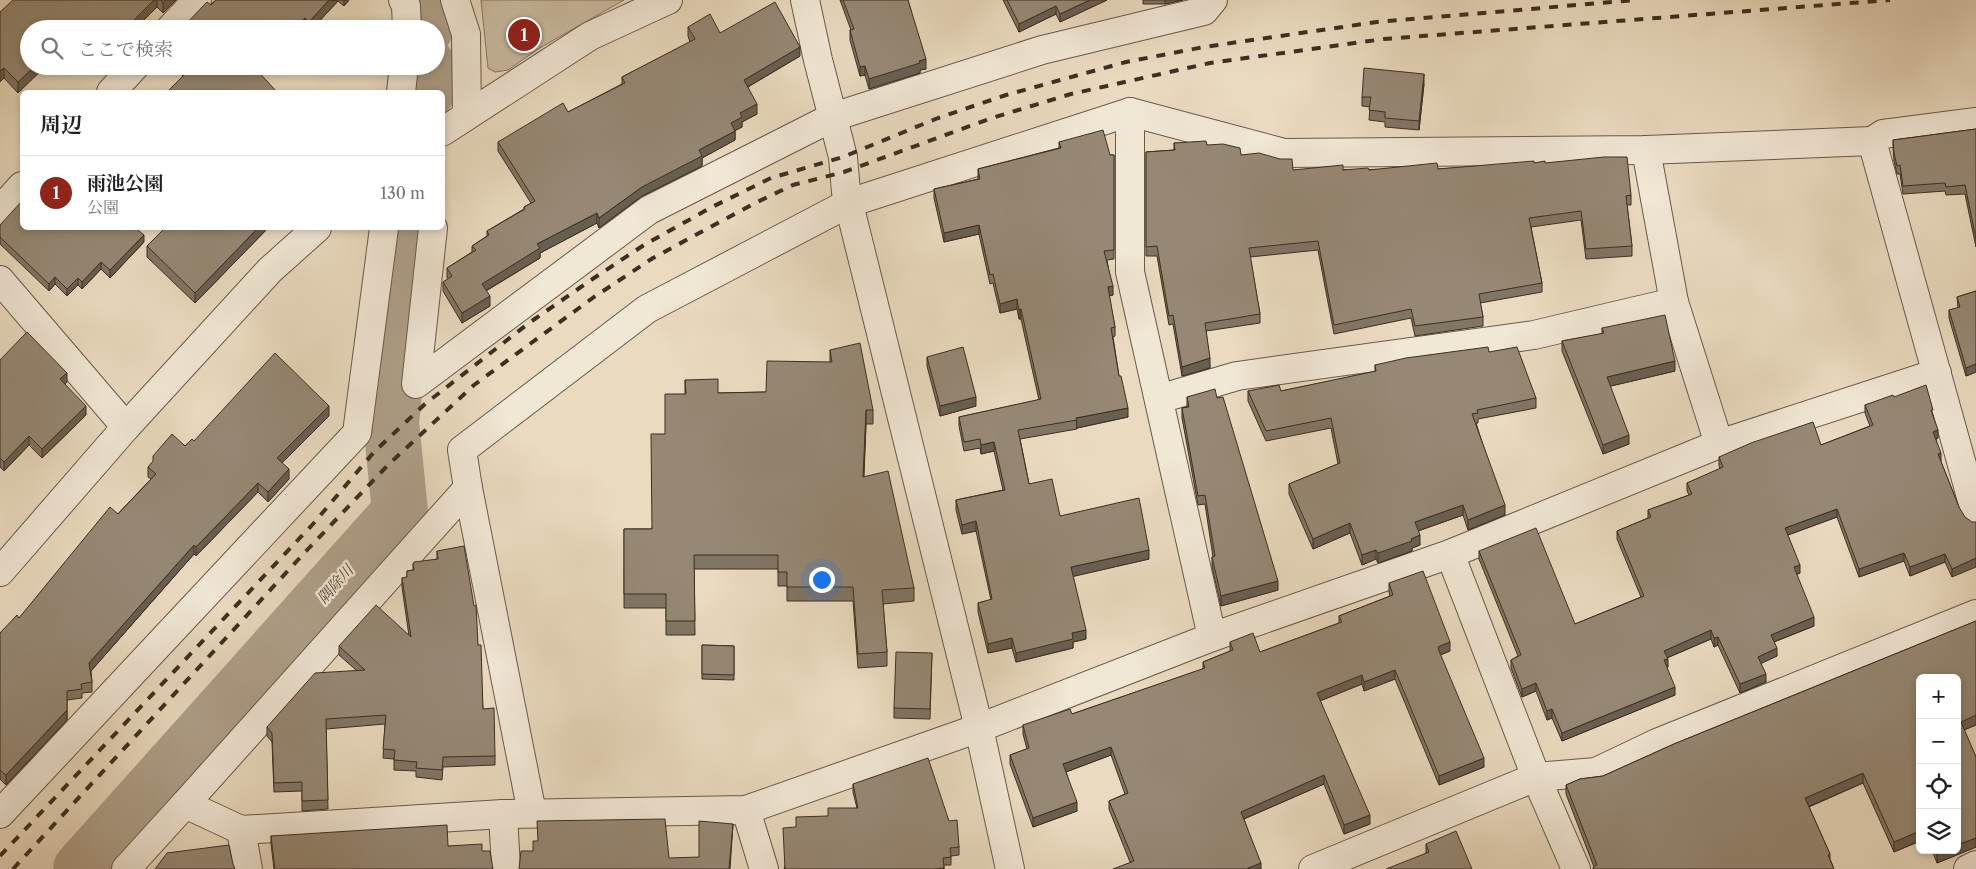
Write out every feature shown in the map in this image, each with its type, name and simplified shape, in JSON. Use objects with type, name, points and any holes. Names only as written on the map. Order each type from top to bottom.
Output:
[{"type":"street","points":[[178,20],[197,0]]},
{"type":"street","points":[[403,0],[406,6],[407,20]]},
{"type":"street","points":[[456,0],[466,34],[467,115]]},
{"type":"street","points":[[445,130],[590,36],[668,0]]},
{"type":"street","points":[[805,0],[843,157],[846,192],[979,728],[1010,869]]},
{"type":"street","points":[[432,230],[416,384],[649,210],[833,117],[1042,50],[1204,11],[1213,0]]},
{"type":"street","points":[[113,90],[127,75]]},
{"type":"street","points":[[401,90],[403,75]]},
{"type":"street","points":[[1130,112],[1130,272],[1212,637]]},
{"type":"street","points":[[532,813],[462,450],[647,309],[849,203],[1130,112],[1284,152],[1646,150],[1872,141],[1884,134],[1976,122]]},
{"type":"street","points":[[1872,141],[1976,515]]},
{"type":"street","points":[[1646,150],[1674,302],[1719,444]]},
{"type":"street","points":[[0,210],[20,188]]},
{"type":"street","points":[[0,572],[126,427],[270,270],[315,230]]},
{"type":"street","points":[[0,814],[357,433],[384,230]]},
{"type":"street","points":[[0,280],[126,427]]},
{"type":"street","points":[[1159,399],[1237,376],[1534,335],[1674,302]]},
{"type":"street","points":[[185,804],[241,830],[503,814],[746,810],[979,728],[1212,637],[1450,554],[1719,444],[1937,373]]},
{"type":"street","points":[[126,869],[468,488]]},
{"type":"street","points":[[1450,554],[1536,777],[1576,869]]},
{"type":"street","points":[[1313,869],[1536,777],[1596,772],[1657,743],[1976,614]]},
{"type":"street","points":[[746,810],[764,869]]},
{"type":"street","points":[[503,814],[506,869]]},
{"type":"street","points":[[241,830],[248,869]]},
{"type":"street","points":[[1968,869],[1976,865]]},
{"type":"shaded area","points":[[481,0],[624,0],[538,49],[508,70],[495,72],[488,68]]},
{"type":"building","points":[[13,0],[154,0],[134,20],[20,20],[20,75],[25,75],[18,82],[4,68],[0,71],[0,12]]},
{"type":"building","points":[[216,0],[329,0],[311,20],[305,18],[303,20],[190,20],[207,2],[211,5]]},
{"type":"building","points":[[843,0],[908,0],[926,59],[919,61],[920,63],[869,79],[865,66],[860,67],[850,30],[854,29]]},
{"type":"building","points":[[1007,0],[1090,0],[1060,14],[1056,6],[1019,24]]},
{"type":"building","points":[[775,2],[800,47],[744,80],[757,104],[740,113],[742,117],[731,123],[735,131],[699,150],[702,156],[642,187],[599,218],[597,213],[537,244],[540,248],[482,284],[490,296],[462,313],[443,282],[452,276],[447,268],[476,250],[472,246],[489,235],[487,231],[535,201],[498,142],[563,103],[568,112],[625,83],[622,77],[695,39],[688,27],[710,14],[720,33]]},
{"type":"building","points":[[1364,68],[1424,74],[1419,121],[1385,118],[1385,112],[1369,110],[1371,97],[1362,97]]},
{"type":"building","points":[[184,75],[261,75],[275,90],[169,90]]},
{"type":"building","points":[[1976,129],[1976,239],[1965,185],[1946,187],[1945,183],[1903,186],[1900,165],[1897,166],[1894,153],[1893,140]]},
{"type":"building","points":[[1103,130],[1110,155],[1114,155],[1114,250],[1104,251],[1113,286],[1108,287],[1115,327],[1111,328],[1119,376],[1121,376],[1128,408],[1076,418],[1077,420],[1018,430],[1029,484],[1052,479],[1060,516],[1139,498],[1149,550],[1071,567],[1086,630],[1072,633],[1073,639],[1016,653],[1012,638],[988,644],[978,603],[992,599],[976,521],[962,525],[956,500],[1005,490],[994,442],[981,445],[980,439],[964,442],[959,417],[1041,399],[1021,309],[1019,310],[1017,299],[1000,304],[993,274],[990,275],[979,225],[944,233],[934,189],[980,179],[978,169],[1061,148],[1059,142]]},
{"type":"building","points":[[1206,141],[1207,145],[1223,144],[1240,148],[1241,155],[1259,153],[1280,159],[1292,159],[1293,170],[1343,165],[1343,170],[1368,168],[1369,170],[1437,163],[1438,169],[1534,161],[1534,163],[1545,161],[1545,163],[1604,157],[1627,157],[1631,195],[1626,196],[1632,246],[1586,249],[1581,211],[1529,218],[1542,283],[1479,294],[1483,317],[1415,326],[1411,309],[1334,325],[1318,241],[1249,248],[1260,314],[1205,323],[1210,358],[1182,367],[1173,315],[1169,316],[1157,246],[1146,247],[1146,152],[1175,150],[1174,143]]},
{"type":"building","points":[[20,203],[20,230],[138,230],[144,235],[110,270],[101,262],[82,282],[78,278],[67,289],[55,277],[49,284],[0,237],[0,225]]},
{"type":"building","points":[[163,230],[256,230],[195,293],[147,246]]},
{"type":"building","points":[[1976,291],[1976,364],[1966,368],[1949,310],[1960,307],[1957,297]]},
{"type":"building","points":[[1665,315],[1675,361],[1607,377],[1629,435],[1603,445],[1562,341],[1604,333],[1602,328]]},
{"type":"building","points":[[27,332],[67,373],[60,379],[86,406],[42,449],[29,436],[4,462],[0,458],[0,360]]},
{"type":"building","points":[[860,343],[873,410],[866,410],[863,477],[888,471],[914,588],[882,590],[887,652],[858,654],[853,587],[787,587],[787,572],[778,572],[778,555],[694,555],[695,621],[666,621],[666,594],[624,594],[624,529],[652,529],[651,434],[665,434],[665,394],[686,394],[685,380],[718,379],[718,393],[766,392],[767,361],[832,362],[830,350]]},
{"type":"building","points":[[963,347],[976,397],[940,406],[927,357]]},
{"type":"building","points":[[1488,347],[1489,352],[1517,347],[1536,398],[1477,410],[1478,413],[1472,414],[1505,505],[1468,520],[1463,505],[1415,522],[1420,535],[1411,539],[1412,541],[1378,553],[1376,550],[1362,555],[1350,523],[1313,539],[1289,484],[1340,463],[1331,418],[1266,431],[1248,391],[1279,385],[1281,391],[1376,371],[1375,365],[1406,358]]},
{"type":"building","points":[[275,353],[329,406],[277,458],[289,469],[268,492],[258,483],[196,547],[194,545],[89,663],[92,682],[81,684],[82,689],[67,691],[67,710],[6,775],[0,770],[0,633],[17,615],[19,618],[110,507],[118,514],[156,474],[148,467],[153,461],[153,456],[172,434],[185,446],[192,439],[194,441]]},
{"type":"building","points":[[1926,385],[1933,410],[1931,410],[1938,430],[1933,432],[1941,453],[1938,454],[1959,507],[1965,517],[1972,522],[1976,522],[1976,558],[1952,569],[1945,554],[1910,567],[1904,553],[1859,569],[1837,509],[1785,528],[1800,565],[1794,567],[1814,617],[1771,635],[1777,648],[1758,657],[1766,674],[1740,684],[1718,637],[1714,638],[1711,630],[1664,651],[1668,659],[1664,660],[1675,687],[1562,733],[1552,709],[1547,711],[1536,683],[1522,689],[1511,660],[1521,655],[1479,551],[1536,528],[1575,624],[1644,596],[1617,531],[1651,517],[1648,510],[1692,494],[1687,483],[1723,467],[1719,457],[1751,443],[1813,422],[1821,445],[1873,425],[1865,405]]},
{"type":"building","points":[[1215,389],[1217,398],[1223,397],[1278,581],[1221,596],[1212,557],[1215,556],[1205,495],[1198,496],[1182,408],[1189,407],[1187,397]]},
{"type":"building","points":[[464,546],[474,606],[476,605],[478,645],[481,645],[483,709],[494,708],[495,756],[443,757],[442,770],[416,768],[417,762],[394,760],[395,750],[383,749],[386,715],[326,719],[328,800],[302,801],[302,782],[274,783],[272,733],[267,727],[315,673],[365,670],[339,646],[376,605],[411,637],[402,578],[407,577],[407,571],[414,570],[414,562],[438,559],[437,551]]},
{"type":"building","points":[[1423,571],[1450,642],[1438,647],[1439,651],[1484,758],[1439,776],[1395,670],[1364,682],[1362,675],[1317,693],[1370,815],[1344,825],[1324,775],[1241,812],[1261,863],[1246,869],[1113,869],[1134,861],[1109,801],[1128,793],[1111,747],[1063,764],[1077,802],[1033,818],[1010,755],[1029,748],[1023,725],[1070,709],[1072,714],[1205,668],[1203,662],[1233,650],[1230,642],[1253,633],[1260,652],[1342,622],[1339,616],[1393,595],[1389,583]]},
{"type":"building","points":[[1976,621],[1976,715],[1961,722],[1961,674],[1916,674],[1916,833],[1894,842],[1863,773],[1805,798],[1830,854],[1828,855],[1834,869],[1594,869],[1593,867],[1597,865],[1566,785],[1580,779],[1603,776],[1674,744]]},
{"type":"building","points":[[702,645],[734,646],[734,675],[702,674]]},
{"type":"building","points":[[896,652],[932,653],[930,709],[894,708]]},
{"type":"building","points":[[1961,722],[1976,757],[1976,838],[1961,844]]},
{"type":"building","points":[[928,758],[949,821],[957,820],[959,847],[950,848],[951,857],[943,858],[944,868],[785,869],[783,828],[796,827],[796,817],[828,816],[828,808],[858,808],[853,784]]},
{"type":"building","points":[[665,819],[669,858],[699,857],[699,821],[733,824],[729,869],[519,869],[521,851],[533,851],[533,841],[538,841],[537,821]]},
{"type":"building","points":[[447,825],[448,846],[482,844],[482,851],[490,851],[493,869],[275,869],[271,836]]},
{"type":"building","points":[[1456,831],[1472,869],[1386,869],[1429,852],[1426,844]]},
{"type":"building","points":[[229,845],[235,869],[155,869],[167,853]]},
{"type":"waterway","name":"隅除川","points":[[420,0],[423,7],[424,20]]},
{"type":"waterway","name":"隅除川","points":[[427,90],[428,75]]},
{"type":"waterway","name":"隅除川","points":[[81,869],[400,512],[391,422],[411,230]]},
{"type":"railway","points":[[0,856],[313,524],[374,452],[425,404],[529,323],[591,280],[644,245],[712,207],[771,178],[843,157],[938,118],[1006,95],[1126,62],[1204,47],[1377,22],[1636,0]]},
{"type":"railway","points":[[13,869],[388,465],[474,385],[594,297],[653,258],[755,203],[793,185],[844,172],[992,118],[1071,94],[1210,63],[1384,39],[1890,0]]},
{"type":"place","name":"雨池公園","points":[[524,35]]}]
